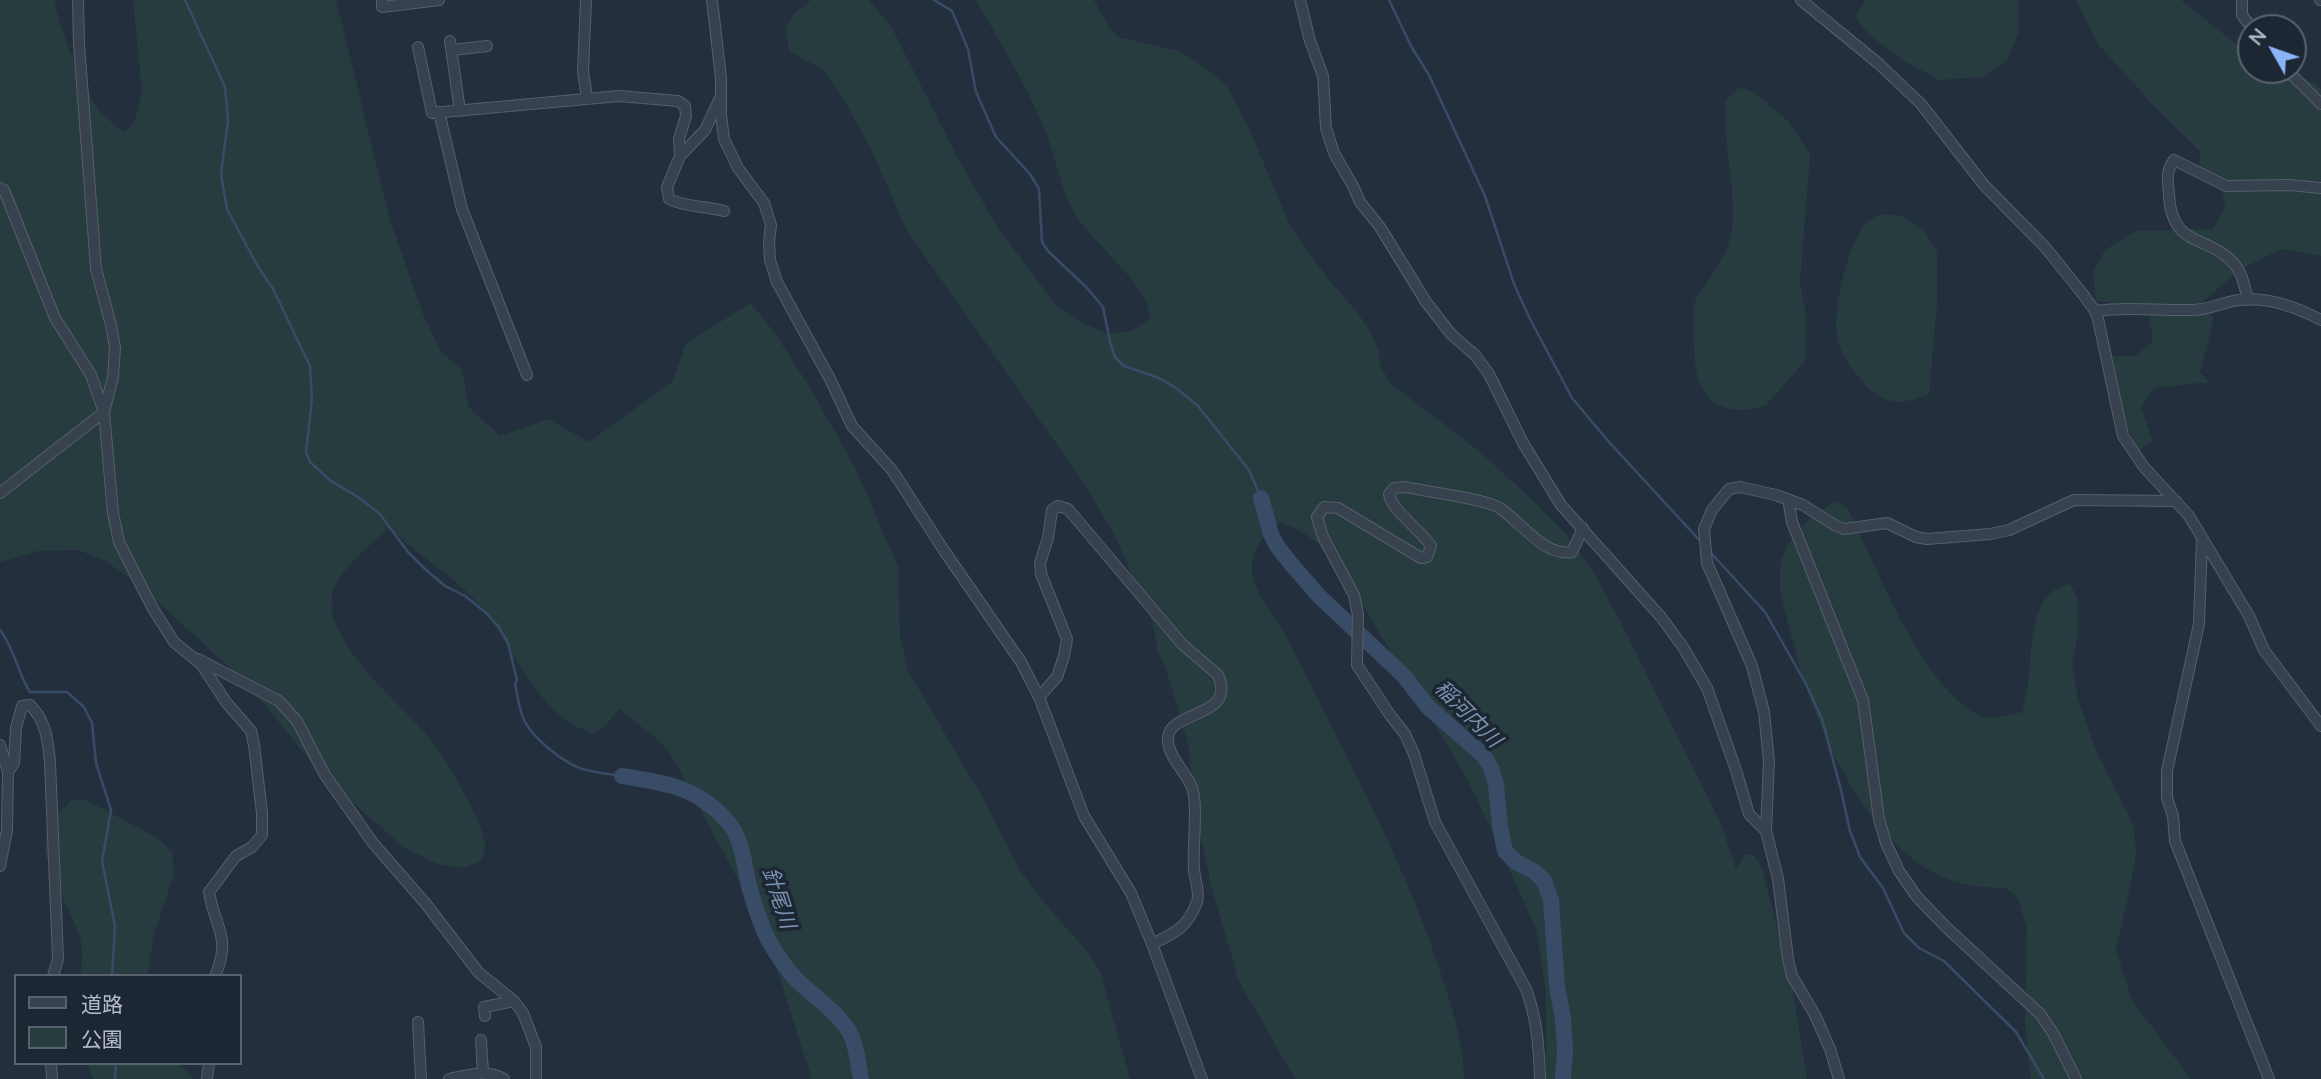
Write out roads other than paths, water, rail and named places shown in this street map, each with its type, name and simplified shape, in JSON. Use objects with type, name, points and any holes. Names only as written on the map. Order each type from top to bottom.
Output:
[{"type":"street","points":[[0,493],[104,412],[113,377],[115,348],[96,269],[78,0]]},
{"type":"street","points":[[382,0],[382,7],[433,0]]},
{"type":"street","points":[[586,0],[583,71],[587,98]]},
{"type":"street","points":[[712,0],[724,139],[738,168],[764,203],[771,225],[770,260],[777,282],[830,379],[852,426],[892,470],[1021,662],[1038,697],[1084,816],[1131,893],[1202,1079]]},
{"type":"street","points":[[1300,0],[1310,41],[1323,76],[1326,128],[1334,153],[1360,202],[1380,228],[1426,302],[1451,334],[1475,355],[1489,374],[1523,443],[1561,505],[1661,617],[1683,647],[1707,688],[1749,814],[1766,831]]},
{"type":"street","points":[[1801,0],[1879,64],[1921,104],[1984,185],[2045,247],[2095,311],[2123,436],[2144,467],[2189,516],[2249,617],[2264,650],[2321,726]]},
{"type":"street","points":[[460,111],[451,45],[487,46]]},
{"type":"street","points":[[418,47],[432,113],[619,96],[678,101],[685,106],[686,116],[679,138],[680,156]]},
{"type":"street","points":[[2301,84],[2321,104]]},
{"type":"street","points":[[721,96],[705,130],[680,156],[667,187],[669,199],[676,203],[724,211]]},
{"type":"street","points":[[439,112],[463,209],[527,375]]},
{"type":"street","points":[[2248,300],[2236,266],[2220,253],[2177,228],[2170,208],[2167,170],[2174,160],[2226,186],[2321,188]]},
{"type":"street","points":[[0,188],[4,190],[55,318],[91,375],[104,412],[113,513],[119,542],[152,607],[174,642],[201,664],[226,702],[251,731],[262,813],[262,835],[252,847],[236,856],[209,892],[224,947],[216,974]]},
{"type":"street","points":[[2095,311],[2119,307],[2140,311],[2196,310],[2236,300],[2248,300],[2294,307],[2321,320]]},
{"type":"street","points":[[1540,1079],[1538,1035],[1526,989],[1435,822],[1405,734],[1357,665],[1359,615],[1354,595],[1317,517],[1324,507],[1338,508],[1421,558],[1427,557],[1431,546],[1390,502],[1389,494],[1394,488],[1406,487],[1497,507],[1549,548],[1563,554],[1572,552],[1583,528]]},
{"type":"street","points":[[1839,1079],[1830,1049],[1792,976],[1788,959],[1778,879],[1766,831],[1769,761],[1764,712],[1752,666],[1707,563],[1704,529],[1712,510],[1729,489],[1740,487],[1788,499],[1809,508],[1836,527],[1844,529],[1887,523],[1916,537],[1927,539],[2009,530],[2074,500],[2176,501]]},
{"type":"street","points":[[1788,499],[1792,522],[1863,700],[1879,819],[1894,859],[1917,897],[2040,1014],[2053,1033],[2076,1079]]},
{"type":"street","points":[[1038,697],[1057,677],[1066,639],[1041,574],[1040,563],[1048,538],[1052,510],[1058,506],[1068,509],[1182,645],[1218,675],[1221,682],[1220,696],[1209,709],[1175,724],[1168,733],[1167,745],[1192,787],[1195,802],[1192,849],[1198,900],[1180,931],[1152,944]]},
{"type":"street","points":[[2202,538],[2199,624],[2167,771],[2168,798],[2175,841],[2269,1079]]},
{"type":"street","points":[[190,655],[279,701],[297,721],[326,775],[373,843],[426,904],[457,948],[479,973],[514,1001],[528,1023],[536,1047],[536,1079]]},
{"type":"street","points":[[8,772],[13,763],[16,728],[22,706],[30,705],[43,721],[50,762],[58,959],[54,974]]},
{"type":"street","points":[[0,745],[8,772],[7,830],[0,866]]},
{"type":"street","points":[[485,1016],[484,1007],[514,1001]]},
{"type":"street","points":[[418,1022],[421,1079]]},
{"type":"street","points":[[481,1040],[483,1073]]},
{"type":"street","points":[[449,1079],[483,1073],[498,1075],[504,1079]]},
{"type":"waterway","points":[[185,0],[225,87],[228,121],[221,174],[227,209],[273,289],[310,366],[312,399],[306,452],[310,462],[331,481],[379,513],[408,552],[425,569],[445,586],[465,596],[499,627],[508,643],[521,713],[538,738],[557,755],[574,765],[590,771],[622,776]]},
{"type":"waterway","points":[[934,0],[952,11],[968,49],[976,92],[996,137],[1030,174],[1039,189],[1042,242],[1103,307],[1115,357],[1124,366],[1159,378],[1176,388],[1198,406],[1249,470],[1261,498]]},
{"type":"waterway","points":[[1389,0],[1411,46],[1429,75],[1485,196],[1514,284],[1572,398],[1702,543]]},
{"type":"waterway","name":"稲河内川","points":[[1261,498],[1271,534],[1292,565],[1320,597],[1404,676],[1428,707],[1484,756],[1491,768],[1496,784],[1505,851],[1544,881],[1551,900],[1557,986],[1563,1019],[1563,1079]]},
{"type":"waterway","points":[[1711,553],[1765,612],[1806,684],[1822,719],[1850,831],[1860,857],[1883,888],[1904,933],[1919,948],[1944,961],[2016,1032],[2044,1079]]},
{"type":"waterway","points":[[0,630],[30,692],[67,692],[84,707],[92,723],[96,763],[111,810],[102,861],[115,926],[112,974]]},
{"type":"waterway","name":"針尾川","points":[[622,776],[666,784],[691,793],[704,800],[727,821],[740,844],[753,900],[769,941],[793,976],[845,1025],[856,1049],[861,1079]]},
{"type":"waterway","points":[[115,1079],[116,1065]]}]
